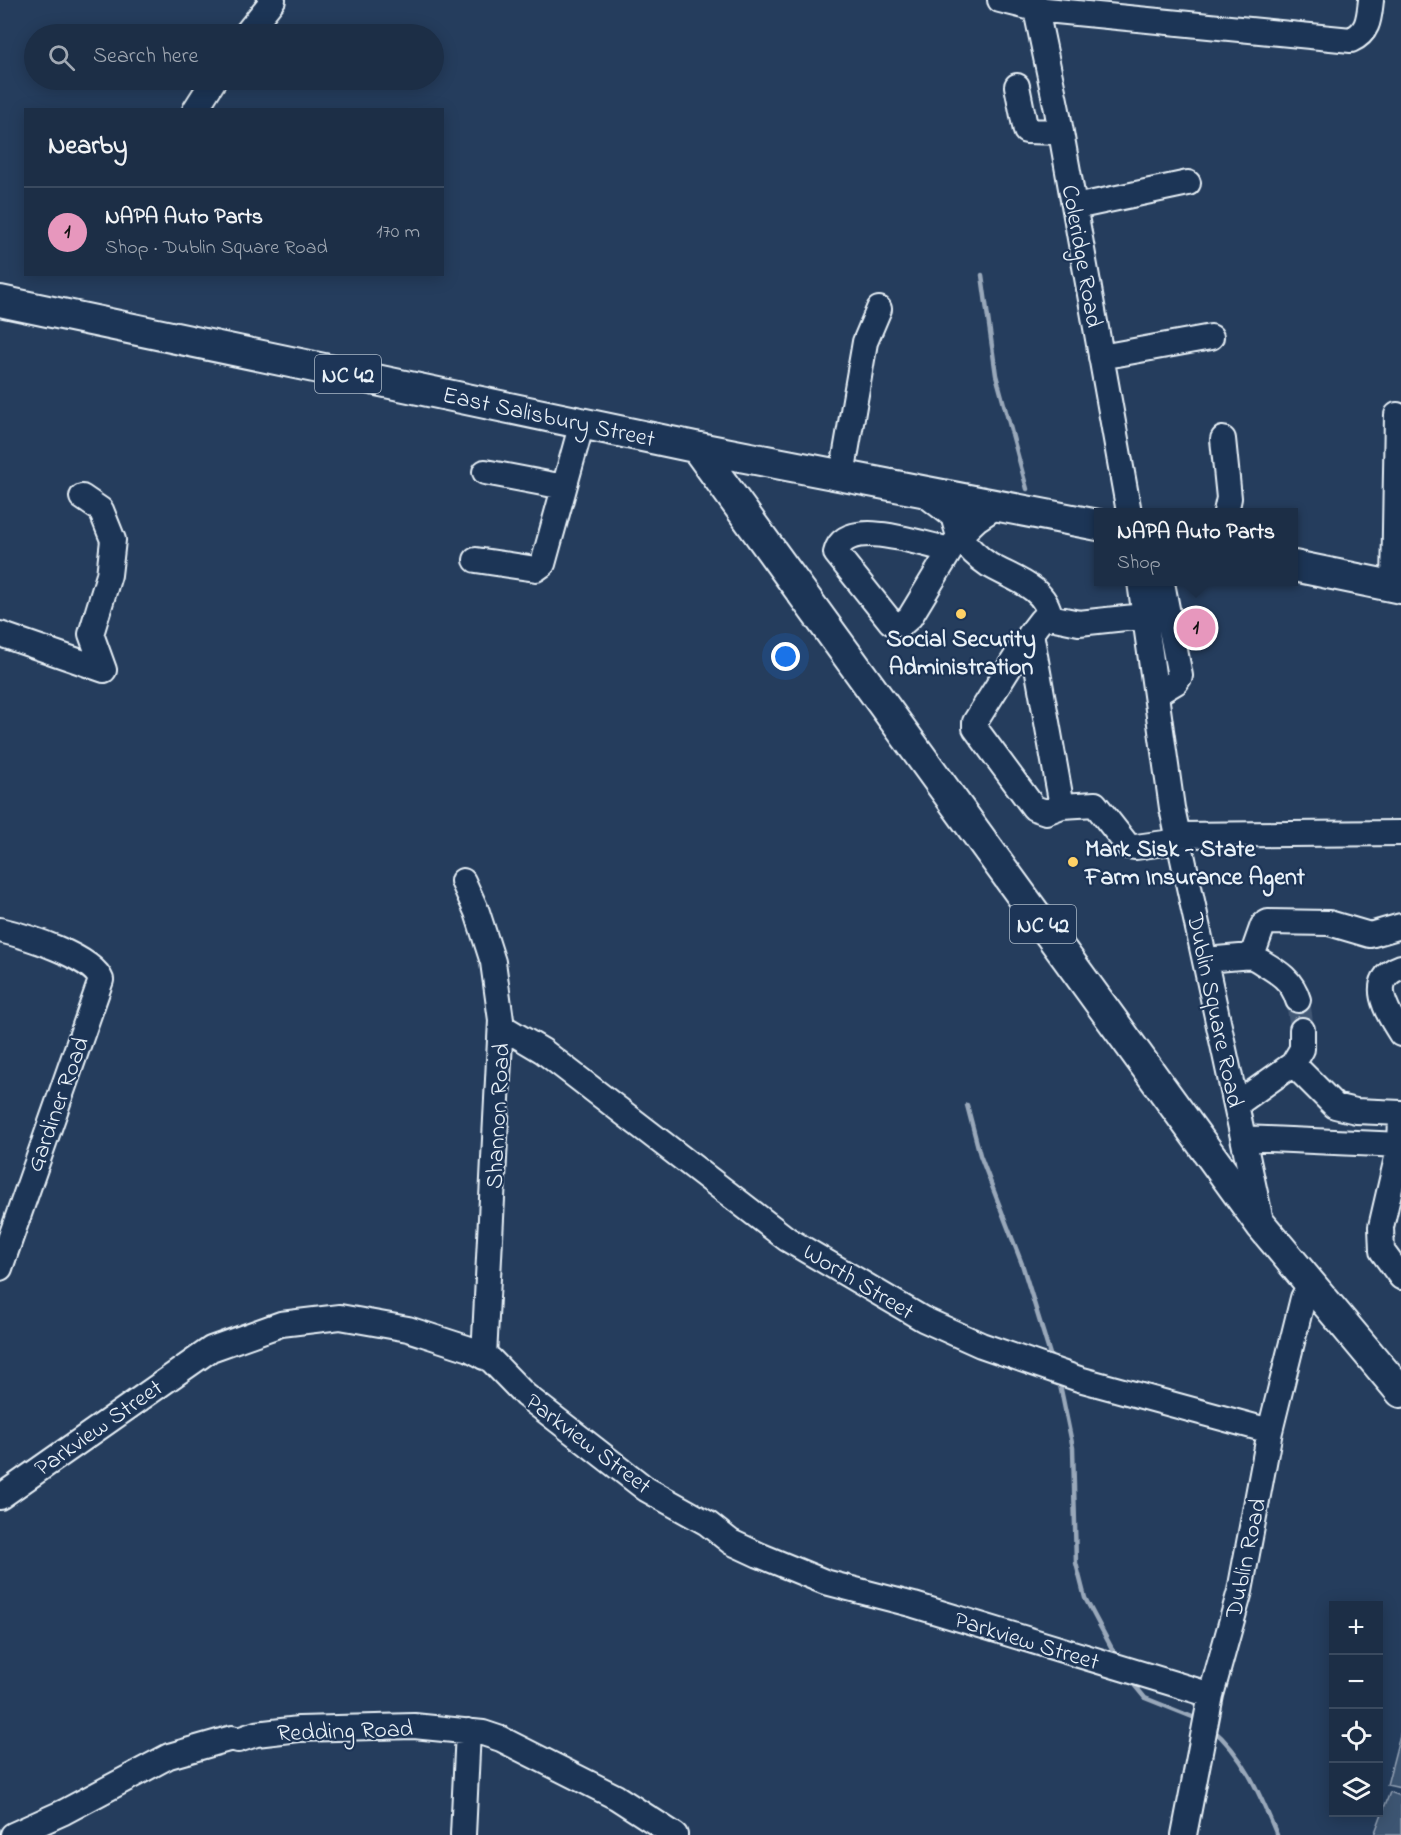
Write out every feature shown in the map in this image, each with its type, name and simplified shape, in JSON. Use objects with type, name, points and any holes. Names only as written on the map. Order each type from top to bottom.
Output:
[{"type":"main road","name":"East Salisbury Street","points":[[0,301],[696,447],[1094,524]]},
{"type":"main road","name":"NC 42","points":[[696,447],[1261,1225],[1401,1392]]},
{"type":"main road","points":[[1298,567],[1397,587]]},
{"type":"street","points":[[254,24],[273,0]]},
{"type":"street","points":[[1000,0],[1351,40],[1360,36],[1368,26],[1371,0]]},
{"type":"street","name":"Coleridge Road","points":[[1035,5],[1075,207],[1128,508]]},
{"type":"street","points":[[1017,86],[1026,131],[1061,132]]},
{"type":"street","points":[[196,108],[208,90]]},
{"type":"street","points":[[1075,207],[1188,183]]},
{"type":"street","points":[[842,475],[849,422],[865,342],[879,309]]},
{"type":"street","points":[[1101,357],[1211,337]]},
{"type":"street","points":[[476,560],[536,569],[543,564],[582,423]]},
{"type":"street","points":[[1397,587],[1399,428]]},
{"type":"street","points":[[1223,439],[1229,498],[1227,508]]},
{"type":"street","points":[[485,472],[564,487]]},
{"type":"street","points":[[920,490],[953,516],[955,543]]},
{"type":"street","points":[[0,634],[104,670],[91,634],[109,575],[113,540],[101,510],[82,497]]},
{"type":"street","points":[[998,506],[977,519],[955,543],[909,617],[902,624],[891,622],[836,553],[843,540],[855,534],[876,533],[955,543],[1040,594],[1047,603],[1050,617]]},
{"type":"street","name":"Dublin Square Road","points":[[1140,586],[1179,838],[1261,1225]]},
{"type":"street","points":[[1156,694],[1176,682],[1180,676],[1163,588]]},
{"type":"street","points":[[1144,616],[1079,623],[1050,617],[1041,621],[1031,633],[975,722],[975,728],[1034,808],[1046,812],[1062,806],[1095,804],[1128,846],[1136,847],[1179,838],[1401,833]]},
{"type":"street","points":[[1031,633],[1062,806]]},
{"type":"street","name":"Shannon Road","points":[[463,881],[477,912],[493,962],[501,1026],[484,1357]]},
{"type":"street","points":[[1252,956],[1263,925],[1268,922],[1329,923],[1370,935],[1401,926]]},
{"type":"street","name":"Gardiner Road","points":[[0,930],[89,963],[100,975],[101,988],[0,1268]]},
{"type":"street","points":[[1205,960],[1252,956],[1287,978],[1293,985],[1298,1000]]},
{"type":"street","points":[[1401,967],[1390,971],[1383,979],[1382,993],[1385,1008],[1401,1034]]},
{"type":"street","name":"Worth Street","points":[[501,1026],[543,1051],[787,1239],[923,1319],[981,1345],[1079,1379],[1270,1431]]},
{"type":"street","points":[[1237,1104],[1293,1064],[1302,1049],[1302,1030]]},
{"type":"street","points":[[1293,1064],[1335,1106],[1356,1111],[1401,1113]]},
{"type":"street","points":[[1401,1118],[1401,1145],[1394,1205],[1381,1227],[1382,1251],[1401,1277]]},
{"type":"street","points":[[1218,1165],[1244,1138],[1401,1145]]},
{"type":"street","name":"Dublin Road","points":[[1184,1835],[1211,1695],[1240,1591],[1270,1431],[1303,1298],[1310,1284]]},
{"type":"street","name":"Parkview Street","points":[[0,1497],[211,1349],[281,1324],[340,1317],[408,1329],[470,1349],[484,1357],[525,1395],[646,1489],[706,1523],[731,1542],[759,1555],[825,1582],[914,1605],[1105,1665],[1157,1676],[1188,1689],[1211,1695]]},
{"type":"street","name":"Redding Road","points":[[13,1835],[64,1812],[169,1756],[203,1744],[272,1731],[358,1726],[414,1726],[483,1733],[519,1746],[616,1797],[675,1835]]},
{"type":"street","points":[[464,1835],[468,1731]]},
{"type":"shaded area","points":[[1401,1731],[1401,1788],[1387,1785]]},
{"type":"shaded area","points":[[1390,1792],[1401,1796],[1401,1835],[1374,1835],[1381,1817],[1383,1817]]},
{"type":"waterway","points":[[982,275],[996,375],[1027,489]]},
{"type":"waterway","points":[[967,1105],[980,1155],[1022,1264],[1052,1361]]},
{"type":"waterway","points":[[1059,1380],[1073,1448],[1076,1563],[1085,1598],[1117,1658]]},
{"type":"waterway","points":[[1131,1681],[1145,1698],[1200,1720]]},
{"type":"waterway","points":[[1211,1728],[1223,1739],[1242,1764],[1258,1792],[1277,1835]]},
{"type":"tunnel","points":[[1298,1000],[1302,1030]]},
{"type":"place","name":"Social Security Administration","points":[[961,614]]},
{"type":"place","name":"NAPA Auto Parts","points":[[1196,628]]},
{"type":"place","name":"Mark Sisk - State Farm Insurance Agent","points":[[1073,862]]}]
